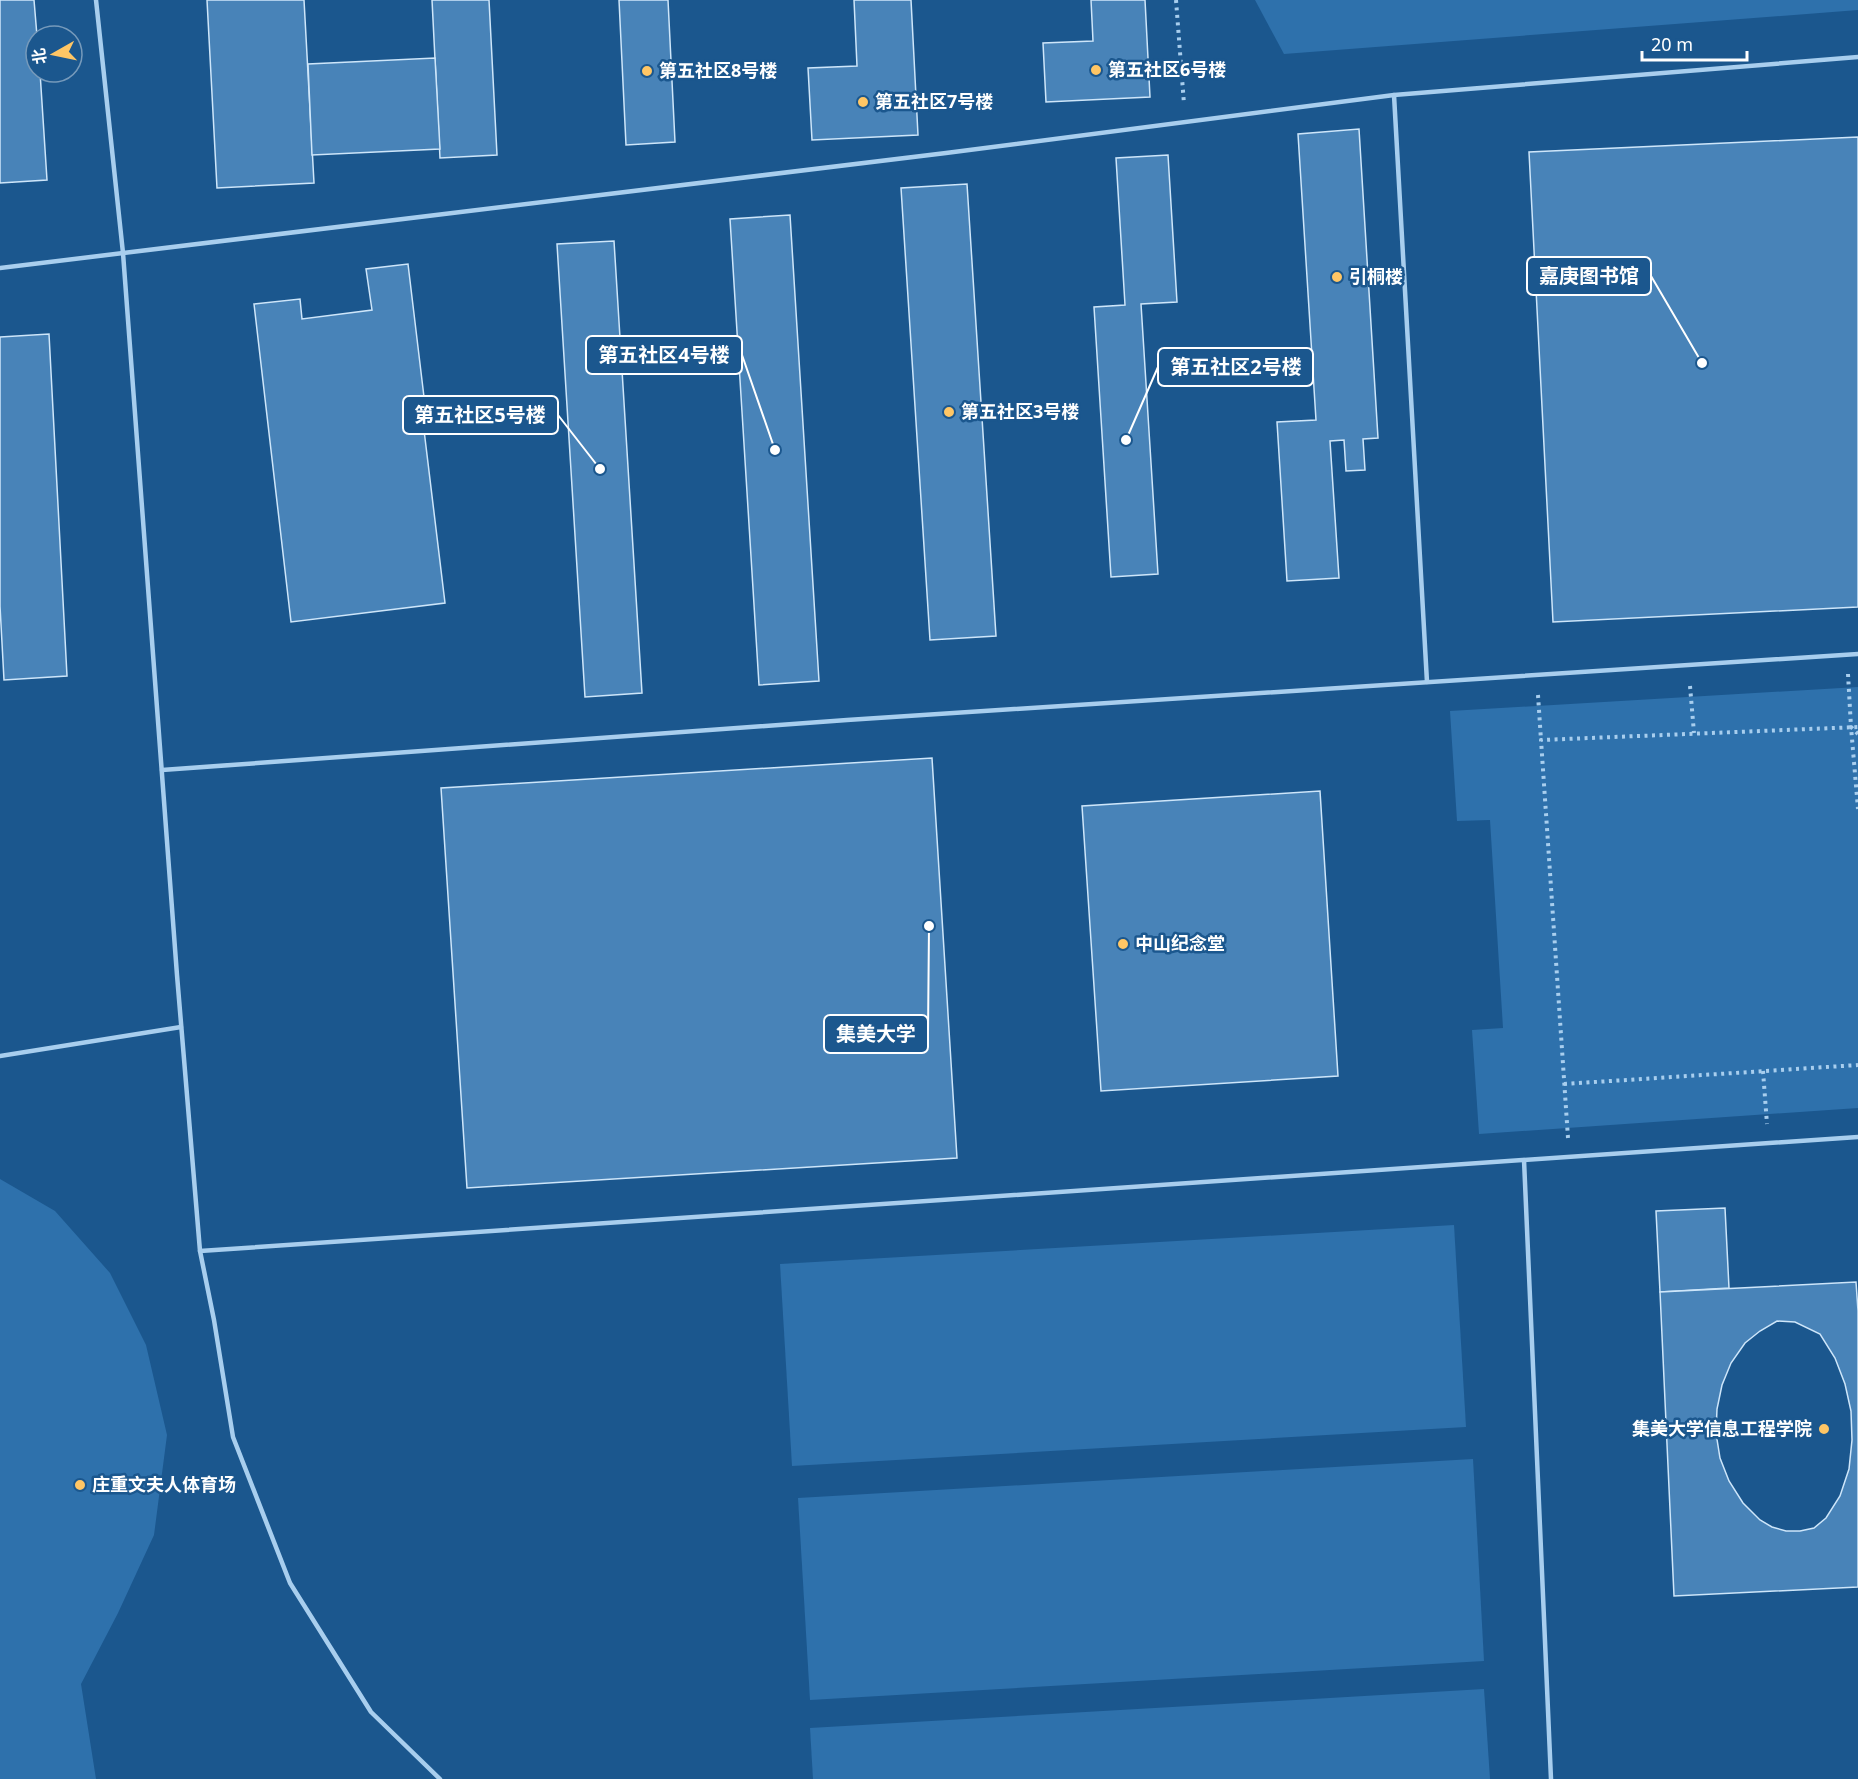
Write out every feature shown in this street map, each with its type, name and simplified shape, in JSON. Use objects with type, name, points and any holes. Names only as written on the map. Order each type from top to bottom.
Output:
[{"type":"lane","points":[[96,0],[123,253],[200,1251],[233,1437],[290,1583],[371,1712],[440,1779]]},
{"type":"lane","points":[[0,268],[934,155],[1394,95],[1858,57]]},
{"type":"lane","points":[[1394,95],[1427,682]]},
{"type":"lane","points":[[162,770],[847,720],[1858,654]]},
{"type":"lane","points":[[0,1056],[181,1027]]},
{"type":"lane","points":[[200,1251],[1858,1137]]},
{"type":"lane","points":[[1524,1160],[1551,1779]]},
{"type":"path","points":[[1176,0],[1185,122]]},
{"type":"path","points":[[1846,654],[1858,809]]},
{"type":"path","points":[[1689,665],[1694,733]]},
{"type":"path","points":[[1536,675],[1570,1157]]},
{"type":"path","points":[[1851,727],[1858,734]]},
{"type":"path","points":[[1540,740],[1858,727]]},
{"type":"path","points":[[1564,1084],[1858,1065]]},
{"type":"path","points":[[1763,1071],[1769,1143]]},
{"type":"shaded area","points":[[1255,0],[1858,0],[1858,10],[1284,54]]},
{"type":"shaded area","points":[[1858,687],[1858,1108],[1479,1134],[1472,1030],[1503,1028],[1490,820],[1457,821],[1450,711]]},
{"type":"shaded area","name":"庄重文夫人体育场","points":[[0,1179],[55,1211],[110,1273],[146,1345],[167,1435],[154,1535],[118,1613],[81,1684],[96,1779],[0,1779]]},
{"type":"shaded area","points":[[1454,1225],[1466,1427],[792,1466],[780,1264]]},
{"type":"shaded area","points":[[1473,1459],[1484,1661],[810,1700],[798,1498]]},
{"type":"shaded area","points":[[1484,1689],[1490,1779],[813,1779],[810,1728]]},
{"type":"building","points":[[0,0],[34,0],[36,24],[24,24],[24,84],[41,84],[47,180],[0,183]]},
{"type":"building","points":[[207,0],[304,0],[314,183],[217,188]]},
{"type":"building","points":[[432,0],[489,0],[497,155],[440,158]]},
{"type":"building","name":"第五社区8号楼","points":[[619,0],[668,0],[675,142],[626,145]]},
{"type":"building","name":"第五社区7号楼","points":[[854,0],[911,0],[918,135],[812,140],[808,68],[857,66]]},
{"type":"building","name":"第五社区6号楼","points":[[1091,0],[1145,0],[1150,97],[1046,102],[1043,43],[1093,41]]},
{"type":"building","points":[[435,58],[440,149],[312,155],[308,64]]},
{"type":"building","name":"引桐楼","points":[[1359,129],[1378,438],[1363,439],[1365,470],[1346,471],[1344,440],[1330,441],[1339,578],[1287,581],[1277,422],[1316,420],[1298,134]]},
{"type":"building","points":[[1858,137],[1858,607],[1553,622],[1529,152]]},
{"type":"building","points":[[1168,155],[1177,302],[1141,304],[1158,574],[1111,577],[1094,307],[1125,305],[1116,158]]},
{"type":"building","name":"第五社区3号楼","points":[[967,184],[996,636],[930,640],[901,188]]},
{"type":"building","points":[[790,215],[819,681],[759,685],[730,219]]},
{"type":"building","points":[[614,241],[642,693],[585,697],[557,244]]},
{"type":"building","points":[[408,264],[424,397],[420,397],[445,603],[291,622],[254,304],[300,299],[302,319],[372,310],[366,269]]},
{"type":"building","points":[[49,334],[67,676],[4,680],[0,606],[0,337]]},
{"type":"building","points":[[932,758],[957,1158],[467,1188],[441,788]]},
{"type":"building","points":[[1320,791],[1338,1076],[1101,1091],[1082,806]]},
{"type":"building","points":[[1725,1208],[1729,1288],[1660,1292],[1656,1211]]},
{"type":"building","points":[[1856,1282],[1858,1311],[1858,1587],[1674,1596],[1660,1292]],"holes":[[[1777,1321],[1795,1322],[1820,1334],[1835,1358],[1845,1384],[1851,1411],[1852,1440],[1849,1469],[1840,1496],[1826,1518],[1814,1528],[1786,1531],[1760,1520],[1743,1503],[1729,1481],[1720,1458],[1716,1433],[1717,1409],[1722,1385],[1731,1363],[1745,1343]]]},
{"type":"place","name":"第五社区6号楼","points":[[1096,70]]},
{"type":"place","name":"第五社区8号楼","points":[[647,71]]},
{"type":"place","name":"第五社区7号楼","points":[[863,102]]},
{"type":"place","name":"引桐楼","points":[[1337,277]]},
{"type":"place","name":"嘉庚图书馆","points":[[1702,363]]},
{"type":"place","name":"第五社区3号楼","points":[[949,412]]},
{"type":"place","name":"第五社区2号楼","points":[[1126,440]]},
{"type":"place","name":"第五社区4号楼","points":[[775,450]]},
{"type":"place","name":"第五社区5号楼","points":[[600,469]]},
{"type":"place","name":"集美大学","points":[[929,926]]},
{"type":"place","name":"中山纪念堂","points":[[1123,944]]},
{"type":"place","name":"集美大学信息工程学院","points":[[1824,1429]]},
{"type":"place","name":"庄重文夫人体育场","points":[[80,1485]]}]
